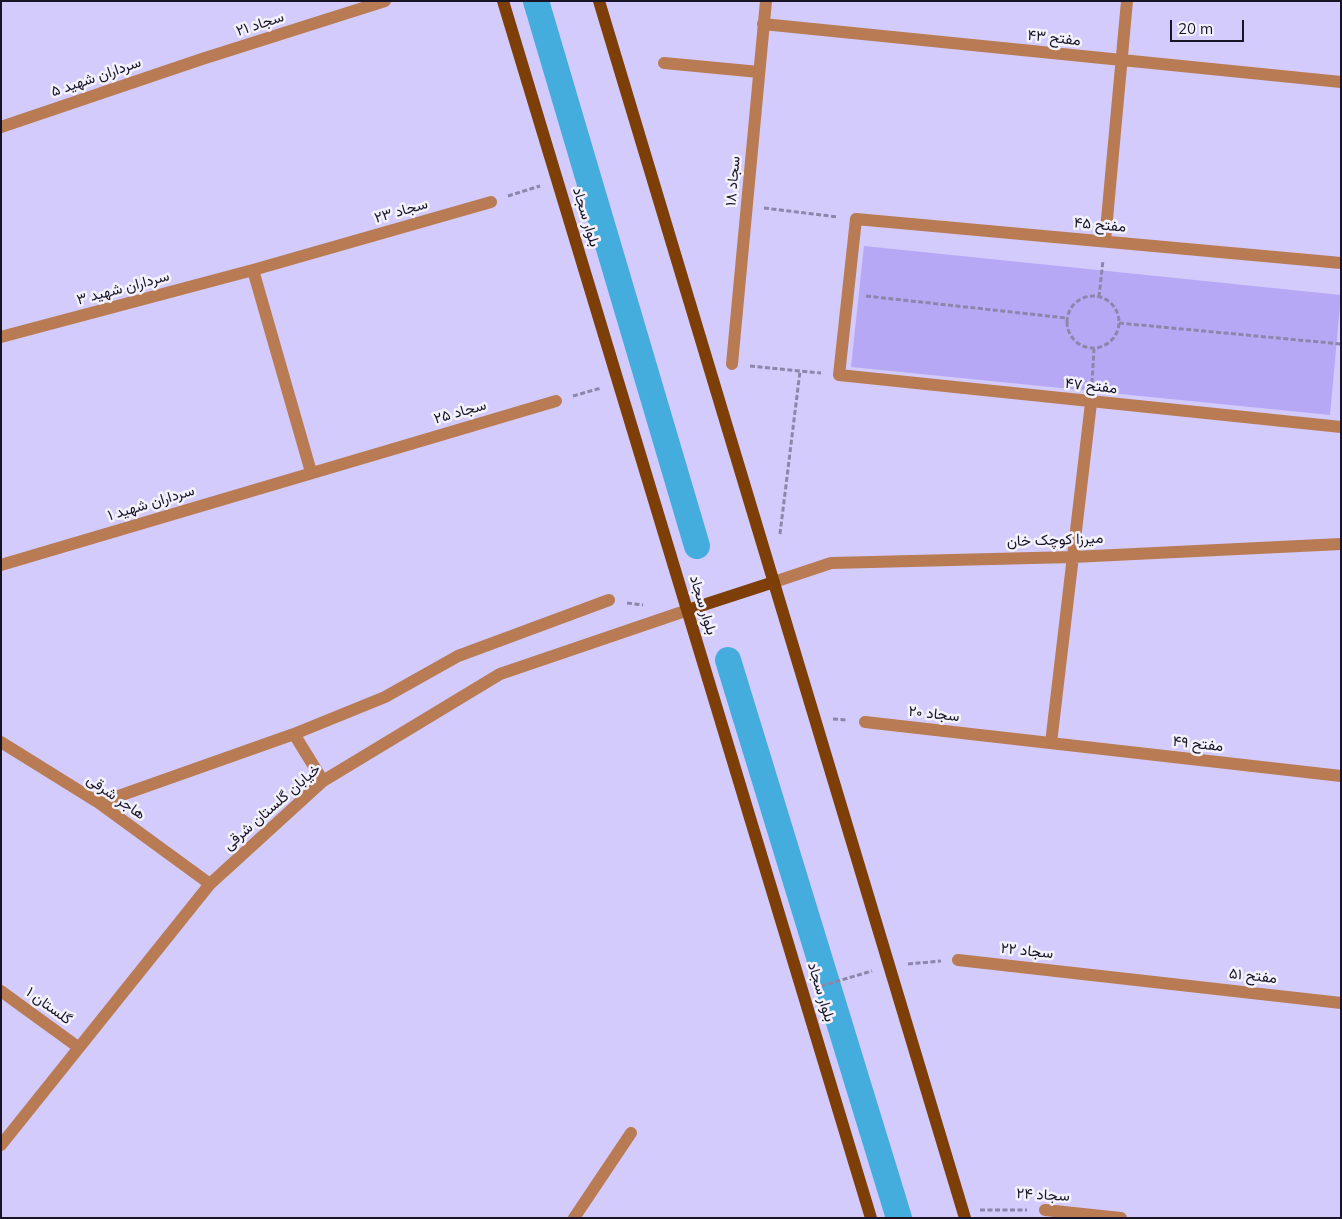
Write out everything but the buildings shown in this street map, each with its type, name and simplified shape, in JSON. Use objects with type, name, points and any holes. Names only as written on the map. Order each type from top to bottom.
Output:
[{"type":"main road","name":"بلوار سجاد","points":[[503,1],[871,1218]]},
{"type":"main road","points":[[599,1],[963,1214]]},
{"type":"main road","points":[[688,610],[774,582]]},
{"type":"street","name":"سجاد ۲۱","points":[[202,59],[385,1]]},
{"type":"street","name":"سجاد ۱۸","points":[[732,364],[766,1]]},
{"type":"street","points":[[1104,241],[1127,1]]},
{"type":"street","name":"مفتح ۴۳","points":[[763,24],[1121,62],[1341,82]]},
{"type":"street","name":"سرداران شهید ۵","points":[[1,127],[202,59]]},
{"type":"street","points":[[664,63],[759,72]]},
{"type":"street","name":"سجاد ۲۳","points":[[253,270],[491,202]]},
{"type":"street","points":[[839,375],[856,219]]},
{"type":"street","name":"مفتح ۴۵","points":[[856,219],[1341,263]]},
{"type":"street","points":[[253,270],[311,472]]},
{"type":"street","name":"سرداران شهید ۳","points":[[1,337],[253,270]]},
{"type":"street","name":"مفتح ۴۷","points":[[839,375],[1091,403],[1341,427]]},
{"type":"street","name":"سجاد ۲۵","points":[[311,472],[556,401]]},
{"type":"street","points":[[1051,743],[1091,403]]},
{"type":"street","name":"سرداران شهید ۱","points":[[1,565],[311,472]]},
{"type":"street","name":"میرزا کوچک خان","points":[[774,582],[831,563],[1073,557],[1341,544]]},
{"type":"street","points":[[99,803],[294,734],[385,697],[458,656],[609,600]]},
{"type":"street","name":"خیابان گلستان شرقی","points":[[1,1145],[78,1046],[210,884],[323,781],[500,674],[688,610]]},
{"type":"street","name":"سجاد ۲۰","points":[[864,722],[1051,743]]},
{"type":"street","points":[[294,734],[323,781]]},
{"type":"street","name":"هاجر شرقی","points":[[1,742],[99,803],[210,884]]},
{"type":"street","name":"مفتح ۴۹","points":[[1051,743],[1341,776]]},
{"type":"street","name":"سجاد ۲۲","points":[[958,960],[1161,982]]},
{"type":"street","name":"مفتح ۵۱","points":[[1161,982],[1341,1003]]},
{"type":"street","name":"گلستان ۱","points":[[1,991],[78,1046]]},
{"type":"street","points":[[574,1218],[631,1134]]},
{"type":"street","name":"سجاد ۲۴","points":[[1045,1210],[1121,1218]]},
{"type":"path","points":[[491,202],[557,180]]},
{"type":"path","points":[[747,206],[856,219]]},
{"type":"path","points":[[1099,297],[1104,241]]},
{"type":"path","points":[[847,294],[1066,318]]},
{"type":"path","points":[[1084,297],[1099,297],[1109,302],[1117,312],[1119,324],[1115,336],[1106,345],[1094,349],[1078,345],[1068,333],[1066,318],[1073,305],[1084,297]]},
{"type":"path","points":[[1119,324],[1341,344]]},
{"type":"path","points":[[1091,403],[1094,349]]},
{"type":"path","points":[[732,364],[839,375]]},
{"type":"path","points":[[779,543],[800,371]]},
{"type":"path","points":[[556,401],[619,383]]},
{"type":"path","points":[[813,716],[864,722]]},
{"type":"path","points":[[803,991],[890,966],[958,960]]},
{"type":"path","name":"سجاد ۲۴","points":[[963,1214],[1045,1210]]},
{"type":"shaded area","points":[[864,246],[1341,295],[1330,415],[851,367]]},
{"type":"waterway","points":[[536,1],[697,546]]},
{"type":"waterway","points":[[728,660],[899,1218]]}]
